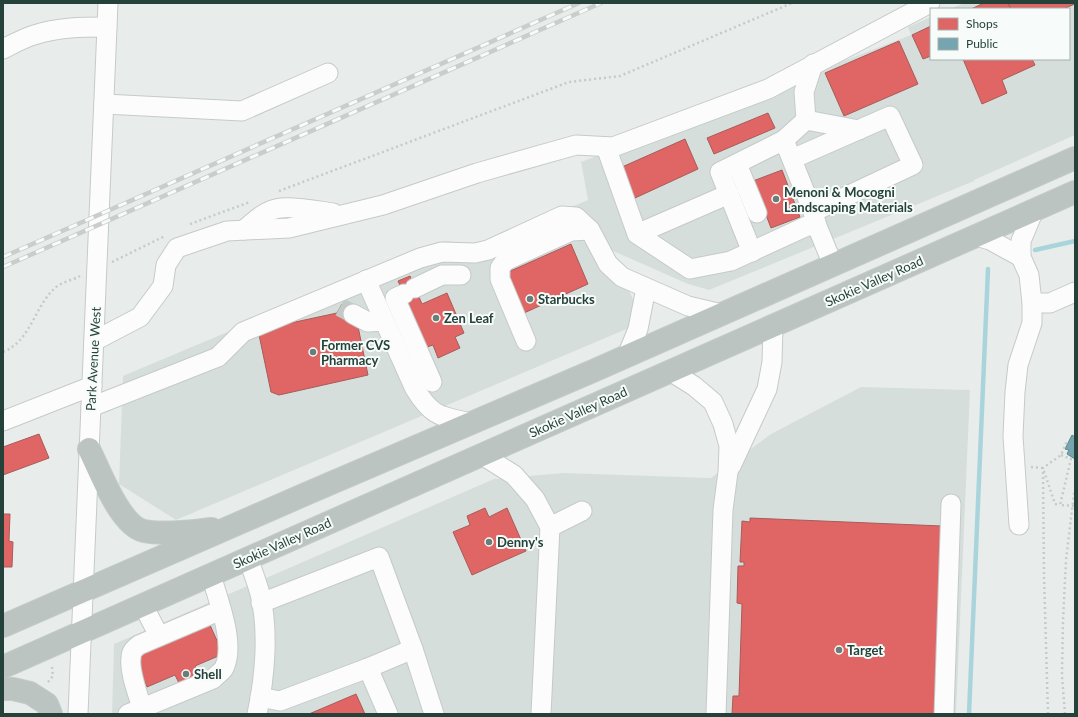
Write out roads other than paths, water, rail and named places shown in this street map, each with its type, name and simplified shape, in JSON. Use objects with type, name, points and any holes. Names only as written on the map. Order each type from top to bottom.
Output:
[{"type":"highway","points":[[3,626],[627,356],[1075,158]]},
{"type":"highway","name":"Skokie Valley Road","points":[[3,667],[1075,192]]},
{"type":"highway","points":[[89,449],[121,514],[131,524],[144,531],[168,532],[227,528]]},
{"type":"highway","points":[[3,689],[13,689],[30,693],[47,704],[51,714]]},
{"type":"street","name":"Park Avenue West","points":[[78,714],[108,3]]},
{"type":"street","points":[[94,340],[140,317],[163,286],[166,265],[177,248],[227,231],[289,228],[383,205],[477,173],[576,145],[613,147],[768,89],[930,3]]},
{"type":"street","points":[[3,49],[34,35],[48,31],[78,27],[108,27]]},
{"type":"street","points":[[806,120],[804,92],[814,64]]},
{"type":"street","points":[[104,104],[242,111],[328,73]]},
{"type":"street","points":[[606,146],[637,234],[690,269],[732,261],[752,252],[768,238],[807,226],[815,219],[913,165],[890,116],[792,159]]},
{"type":"street","points":[[806,120],[859,130]]},
{"type":"street","points":[[752,252],[720,172],[784,140],[806,120]]},
{"type":"street","points":[[784,140],[833,265]]},
{"type":"street","points":[[737,164],[757,213]]},
{"type":"street","points":[[637,234],[729,194]]},
{"type":"street","points":[[1019,525],[1013,436],[1015,392],[1018,365],[1032,323],[1032,303],[1028,275],[1021,257],[1021,242],[1034,210]]},
{"type":"street","points":[[91,407],[218,357],[243,332],[420,258],[442,252],[454,251],[475,253],[488,250],[562,216],[576,217],[590,230],[608,264],[622,277],[688,306],[722,314]]},
{"type":"street","points":[[526,341],[500,279],[500,268],[505,261],[571,231],[590,230]]},
{"type":"street","points":[[976,236],[990,240],[1021,257]]},
{"type":"street","points":[[432,382],[395,298],[442,275],[461,275]]},
{"type":"street","points":[[366,280],[415,389],[424,404],[436,414],[471,423]]},
{"type":"street","points":[[627,356],[638,329],[646,288]]},
{"type":"street","points":[[1032,303],[1050,303],[1075,292]]},
{"type":"street","points":[[323,299],[368,322],[384,321]]},
{"type":"street","points":[[728,472],[767,389],[772,362],[773,326]]},
{"type":"street","points":[[670,371],[694,386],[713,402],[723,424],[729,446],[728,472],[723,510],[716,714]]},
{"type":"street","points":[[3,421],[92,386]]},
{"type":"street","points":[[482,455],[514,476],[535,499],[550,527],[541,714]]},
{"type":"street","points":[[944,714],[951,504]]},
{"type":"street","points":[[550,527],[582,511]]},
{"type":"street","points":[[261,603],[379,557],[413,649],[434,714]]},
{"type":"street","points":[[248,558],[260,594],[264,625],[258,706],[280,701],[368,668],[413,649]]},
{"type":"street","points":[[211,575],[221,610],[228,643],[227,658],[223,669],[213,679],[135,711],[130,658],[133,650],[139,645],[221,610]]},
{"type":"street","points":[[143,605],[159,636]]},
{"type":"street","points":[[368,668],[388,714]]},
{"type":"waterway","points":[[1035,250],[1075,241]]},
{"type":"waterway","points":[[969,714],[988,269]]},
{"type":"tunnel","points":[[340,307],[353,314]]},
{"type":"railway","points":[[3,257],[579,3]]},
{"type":"railway","points":[[3,267],[601,3]]},
{"type":"place","name":"Menoni & Mocogni Landscaping Materials","points":[[776,199]]},
{"type":"place","name":"Starbucks","points":[[530,299]]},
{"type":"place","name":"Zen Leaf","points":[[436,318]]},
{"type":"place","name":"Former CVS Pharmacy","points":[[313,352]]},
{"type":"place","name":"Denny's","points":[[489,542]]},
{"type":"place","name":"Target","points":[[839,650]]},
{"type":"place","name":"Shell","points":[[186,674]]}]
